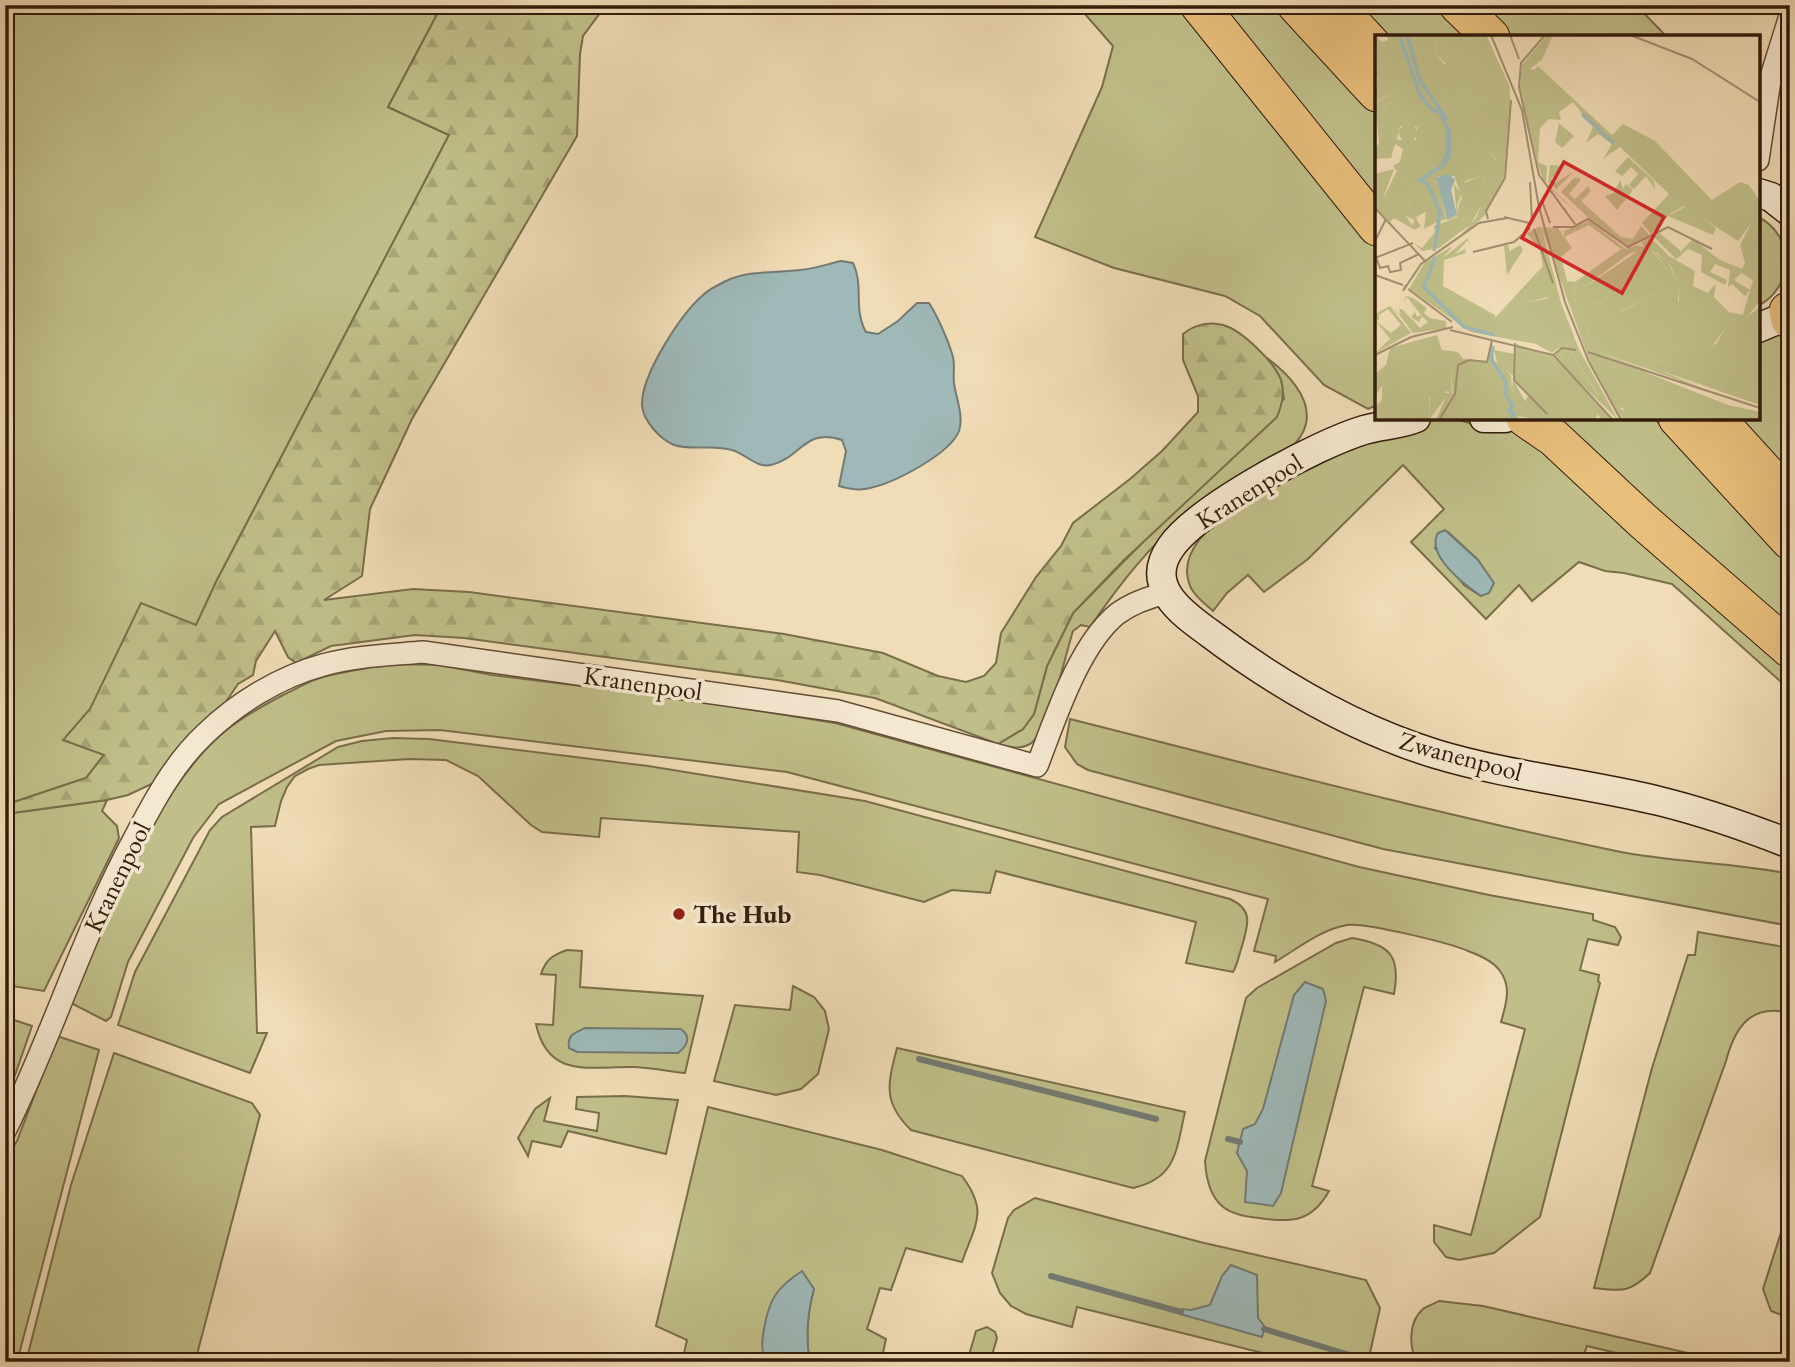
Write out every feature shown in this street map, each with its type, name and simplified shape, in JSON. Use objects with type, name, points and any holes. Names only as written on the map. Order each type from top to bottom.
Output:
[{"type":"highway","points":[[1199,5],[1375,225]]},
{"type":"highway","points":[[1296,5],[1375,91]]},
{"type":"highway","points":[[1335,5],[1375,48]]},
{"type":"highway","points":[[1458,5],[1489,35]]},
{"type":"highway","points":[[1528,420],[1554,438],[1643,521],[1790,649]]},
{"type":"highway","points":[[1679,420],[1790,541]]},
{"type":"highway","points":[[1718,420],[1790,499]]},
{"type":"street","points":[[1760,147],[1770,80],[1790,16]]},
{"type":"street","points":[[1760,194],[1772,197],[1790,212]]},
{"type":"street","name":"Kranenpool","points":[[5,1131],[115,873],[159,790],[203,735],[242,703],[277,683],[322,665],[372,656],[423,652],[838,711],[1037,766],[1063,698],[1098,635],[1119,613],[1150,597],[1167,593],[1162,569],[1166,555],[1179,537],[1236,495],[1294,461],[1372,424],[1401,420]]},
{"type":"street","name":"Zwanenpool","points":[[1167,593],[1188,618],[1262,672],[1294,692],[1383,734],[1436,754],[1489,767],[1659,801],[1734,822],[1790,844]]},
{"type":"green space","points":[[5,5],[442,5],[388,107],[449,135],[216,582],[196,626],[145,702],[86,778],[5,805]]},
{"type":"green space","points":[[442,5],[606,5],[583,36],[577,136],[412,419],[370,509],[362,576],[324,600],[413,589],[469,592],[784,634],[883,653],[938,676],[966,682],[984,676],[996,663],[1001,633],[1036,577],[1061,546],[1073,523],[1162,451],[1198,412],[1198,396],[1183,360],[1183,334],[1192,328],[1212,323],[1231,328],[1248,340],[1272,365],[1281,380],[1283,390],[1277,417],[1123,561],[1073,613],[1047,666],[1034,714],[1023,729],[998,744],[875,698],[777,680],[464,638],[415,635],[331,646],[296,663],[288,657],[275,631],[256,661],[253,675],[238,684],[217,715],[156,782],[128,795],[107,800],[5,814],[5,805],[86,778],[104,755],[63,740],[90,709],[141,603],[196,625],[449,135],[388,107]]},
{"type":"green space","points":[[1077,5],[1280,5],[1375,106],[1375,406],[1368,409],[1324,385],[1260,316],[1225,296],[1114,268],[1035,237],[1102,87],[1113,46]]},
{"type":"green space","points":[[1351,5],[1636,5],[1665,35],[1380,35]]},
{"type":"green space","points":[[1760,218],[1779,236],[1786,261],[1779,287],[1760,304]]},
{"type":"green space","points":[[1782,329],[1790,341],[1790,478],[1740,420],[1760,420],[1760,337]]},
{"type":"green space","points":[[1267,358],[1296,386],[1305,404],[1306,424],[1297,442],[1271,464],[1186,518],[1146,554],[1090,627],[1081,625],[1073,631],[1056,692],[1037,736],[1030,744],[1022,747],[998,744],[1023,729],[1034,714],[1047,666],[1073,613],[1284,399],[1281,380]]},
{"type":"green space","points":[[1433,420],[1460,420],[1481,427],[1517,427],[1790,662],[1790,690],[1672,584],[1605,571],[1579,562],[1532,601],[1519,585],[1486,619],[1411,542],[1444,509],[1403,465],[1308,559],[1264,592],[1248,575],[1227,593],[1213,611],[1199,598],[1189,583],[1190,555],[1210,528],[1242,503],[1284,480],[1372,442]],"holes":[[[1448,532],[1478,560],[1491,581],[1481,596],[1464,585],[1435,548]]]},
{"type":"green space","points":[[1546,420],[1656,420],[1790,565],[1790,644]]},
{"type":"green space","points":[[395,664],[440,665],[492,675],[679,698],[835,723],[1359,867],[1593,914],[1593,920],[1615,927],[1621,937],[1618,945],[1588,939],[1580,970],[1599,975],[1600,983],[1540,1217],[1494,1253],[1459,1260],[1446,1257],[1434,1242],[1434,1225],[1471,1235],[1525,1029],[1501,1022],[1507,996],[1506,983],[1497,967],[1486,959],[1426,938],[1347,925],[1319,935],[1275,962],[1276,956],[1254,951],[1268,899],[787,772],[440,730],[386,731],[336,741],[219,804],[193,838],[128,962],[111,1017],[106,1021],[69,1002],[142,843],[182,778],[205,751],[242,719],[308,682],[336,674]]},
{"type":"green space","points":[[1070,719],[1479,821],[1616,851],[1790,874],[1790,926],[1383,849],[1088,770],[1077,764],[1065,747]]},
{"type":"green space","points":[[393,738],[429,739],[648,766],[865,801],[1230,899],[1238,903],[1246,913],[1246,931],[1233,972],[1186,963],[1196,922],[996,871],[990,893],[952,890],[924,902],[820,875],[797,872],[799,832],[601,818],[599,837],[542,832],[478,776],[446,760],[409,759],[319,765],[295,776],[287,787],[275,826],[251,827],[257,1033],[267,1033],[250,1073],[118,1025],[135,972],[210,830],[222,817],[338,747]]},
{"type":"green space","points":[[107,800],[102,811],[117,826],[119,838],[44,991],[5,985],[5,814]]},
{"type":"green space","points":[[1698,932],[1790,948],[1790,1013],[1776,1011],[1755,1015],[1740,1028],[1734,1038],[1650,1273],[1625,1289],[1594,1288],[1652,1068],[1688,955],[1695,955]]},
{"type":"green space","points":[[1352,938],[1384,948],[1394,961],[1396,981],[1394,994],[1364,987],[1312,1186],[1329,1191],[1315,1209],[1291,1220],[1255,1218],[1230,1211],[1218,1202],[1211,1191],[1205,1161],[1246,998],[1257,988],[1336,943]]},
{"type":"green space","points":[[567,950],[582,951],[580,987],[703,996],[685,1073],[635,1067],[588,1068],[561,1062],[550,1054],[542,1042],[536,1024],[553,1025],[556,975],[541,974],[551,958]]},
{"type":"green space","points":[[793,986],[814,997],[825,1011],[829,1029],[818,1074],[801,1089],[776,1095],[714,1081],[735,1005],[790,1010]]},
{"type":"green space","points":[[5,1017],[32,1026],[5,1104]]},
{"type":"green space","points":[[57,1036],[99,1050],[17,1362],[5,1362],[5,1232],[13,1200],[5,1196],[5,1159],[17,1141]]},
{"type":"green space","points":[[897,1048],[1185,1112],[1176,1150],[1166,1170],[1147,1183],[1133,1188],[911,1130],[891,1101],[891,1072]]},
{"type":"green space","points":[[114,1053],[252,1103],[260,1115],[195,1362],[26,1362],[71,1185]]},
{"type":"green space","points":[[625,1096],[678,1100],[666,1154],[568,1131],[561,1147],[532,1141],[528,1156],[518,1138],[535,1109],[550,1098],[544,1121],[597,1131],[599,1113],[576,1109],[577,1097]]},
{"type":"green space","points":[[708,1107],[882,1150],[962,1176],[975,1199],[977,1218],[962,1262],[906,1248],[891,1290],[880,1288],[867,1329],[886,1339],[881,1362],[810,1362],[808,1325],[814,1289],[764,1357],[767,1362],[682,1362],[687,1340],[656,1326]]},
{"type":"green space","points":[[1035,1198],[1200,1242],[1366,1280],[1380,1308],[1368,1362],[1270,1362],[1271,1355],[1077,1307],[1072,1327],[1026,1314],[1011,1306],[1000,1293],[992,1273],[1008,1218],[1014,1210]]},
{"type":"green space","points":[[1790,1204],[1790,1318],[1771,1311],[1763,1289]]},
{"type":"green space","points":[[1439,1301],[1483,1306],[1727,1362],[1654,1362],[1587,1346],[1581,1362],[1417,1362],[1412,1349],[1412,1328],[1423,1309]]},
{"type":"green space","points":[[987,1327],[995,1332],[997,1338],[990,1362],[967,1362],[976,1331]]},
{"type":"water","points":[[841,261],[853,263],[856,271],[860,315],[866,332],[878,334],[898,321],[917,303],[929,303],[932,308],[953,357],[954,383],[960,413],[959,431],[945,449],[893,480],[866,489],[855,489],[839,486],[846,451],[842,440],[820,437],[811,440],[781,461],[766,465],[725,448],[674,445],[653,429],[645,417],[642,405],[648,378],[674,330],[705,293],[743,275],[805,269]]},
{"type":"water","points":[[1445,530],[1478,560],[1494,583],[1489,593],[1481,596],[1457,577],[1442,560],[1435,542],[1438,533]]},
{"type":"water","points":[[1305,982],[1323,989],[1326,1001],[1281,1193],[1273,1206],[1245,1202],[1247,1171],[1237,1153],[1243,1129],[1255,1124],[1263,1109],[1294,995]]},
{"type":"water","points":[[585,1028],[681,1029],[687,1041],[678,1053],[577,1052],[569,1048],[570,1037]]},
{"type":"water","points":[[1231,1265],[1257,1275],[1258,1318],[1265,1327],[1262,1337],[1180,1314],[1182,1309],[1191,1310],[1210,1305],[1222,1276]]},
{"type":"water","points":[[802,1271],[814,1289],[807,1325],[810,1362],[767,1362],[762,1342],[771,1302],[786,1283]]},
{"type":"waterway","points":[[919,1059],[1156,1119]]},
{"type":"waterway","points":[[1228,1139],[1240,1142]]},
{"type":"waterway","points":[[1051,1276],[1181,1312]]},
{"type":"waterway","points":[[1264,1329],[1353,1356]]},
{"type":"place","name":"The Hub","points":[[679,914]]}]
